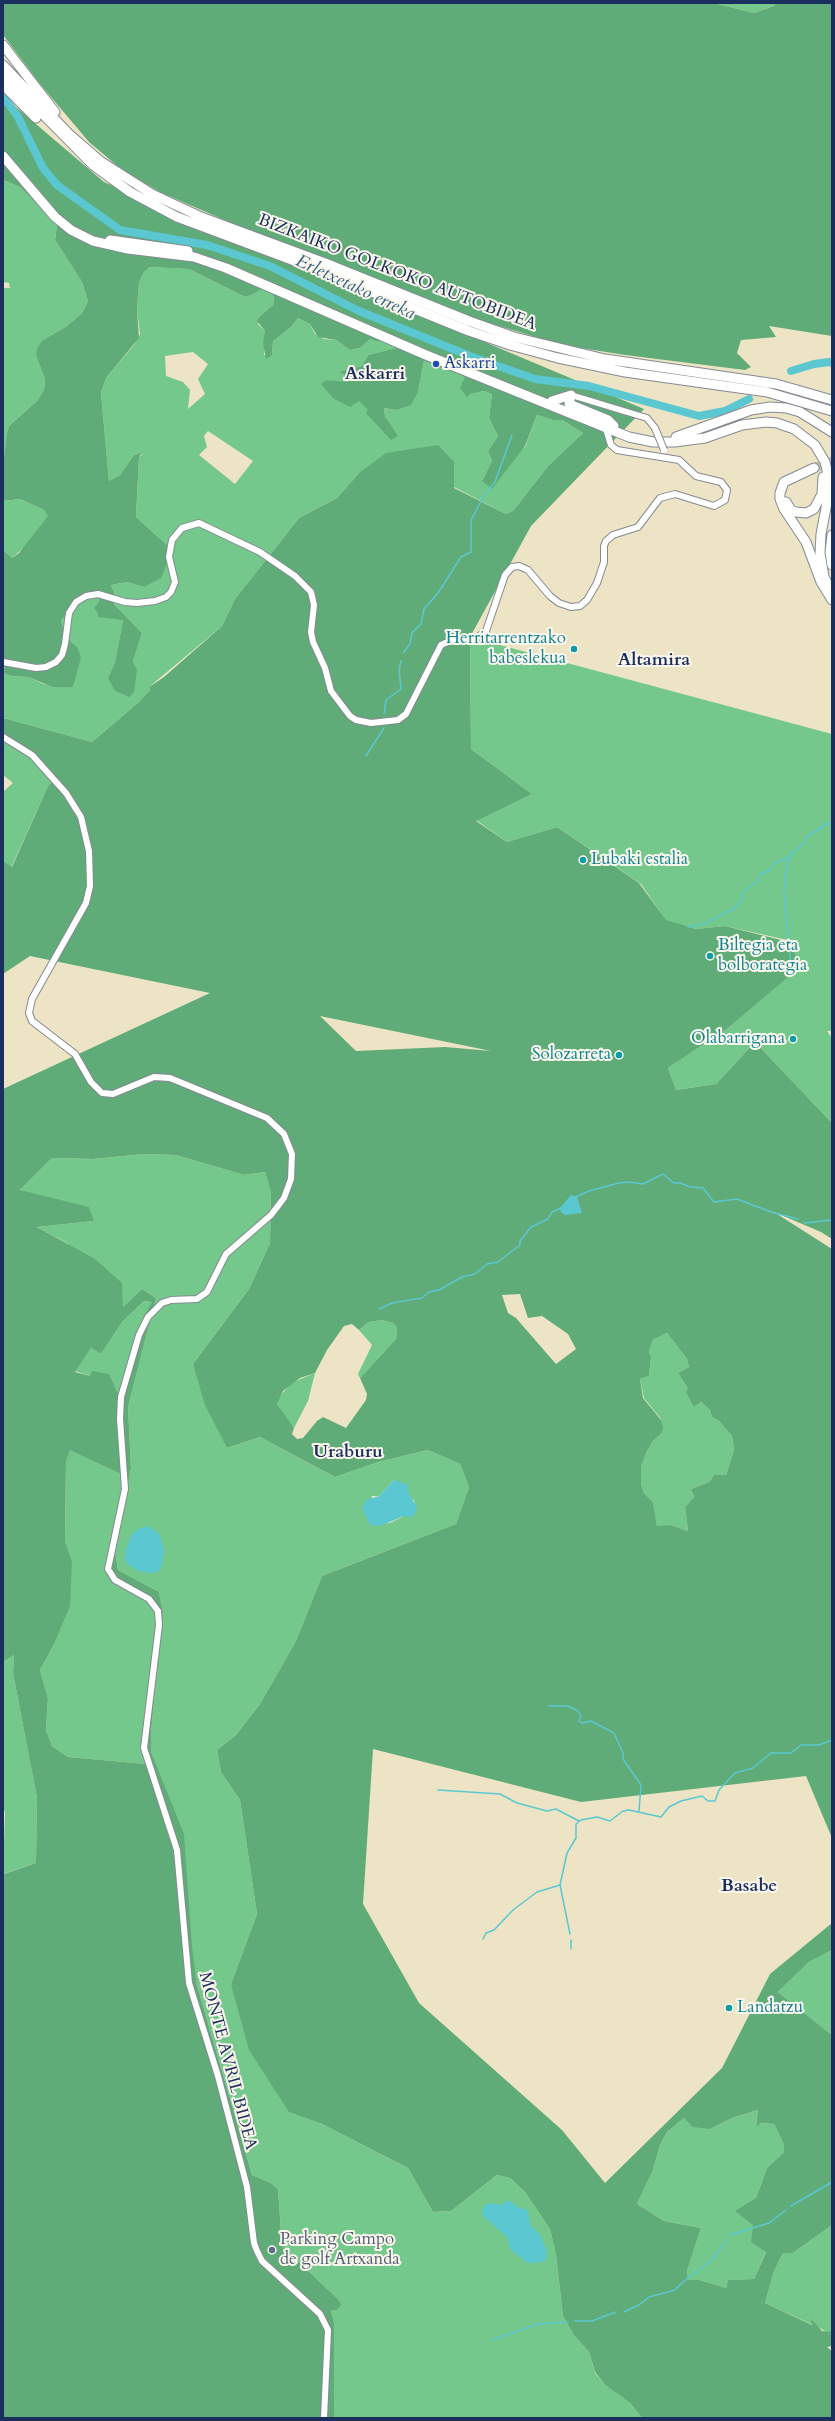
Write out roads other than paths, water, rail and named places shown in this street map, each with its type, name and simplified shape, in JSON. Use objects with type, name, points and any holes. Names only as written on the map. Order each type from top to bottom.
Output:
[{"type":"highway","points":[[3,45],[14,57],[57,114],[90,152]]},
{"type":"highway","name":"BIZKAIKO GOLKOKO AUTOBIDEA","points":[[3,64],[70,135],[90,152],[132,183],[181,208],[325,262],[493,330],[592,357],[776,384],[832,400]]},
{"type":"highway","name":"BIZKAIKO GOLKOKO AUTOBIDEA","points":[[3,74],[66,140],[113,181],[156,207],[176,217],[308,266],[469,331],[510,345],[558,358],[625,372],[767,392],[832,411]]},
{"type":"highway","points":[[3,85],[83,161],[113,181]]},
{"type":"highway","points":[[3,147],[56,210],[84,231],[100,238],[173,247],[230,263],[552,401],[613,429],[654,436],[676,437],[704,432],[754,417],[779,417],[792,421],[811,433],[826,450],[832,463]]},
{"type":"highway","points":[[3,156],[55,217],[71,230],[93,242],[128,250],[194,257],[226,268],[430,357],[644,441],[667,442],[704,438],[755,423],[776,422],[794,428],[815,445],[825,462],[828,474],[829,492],[821,534],[820,553],[823,572],[832,592]]},
{"type":"highway","points":[[552,401],[571,395]]},
{"type":"highway","points":[[571,395],[569,404],[608,420],[613,429]]},
{"type":"highway","points":[[676,437],[751,410],[770,407],[786,408],[800,412],[832,432]]},
{"type":"highway","points":[[794,428],[816,455],[823,474],[822,494],[819,503],[809,512],[796,512],[791,510],[786,501],[784,490],[795,476]]},
{"type":"highway","points":[[814,468],[784,482],[780,493],[780,499],[784,509],[806,542],[821,582],[832,600]]},
{"type":"highway","points":[[832,511],[826,535],[825,553],[832,580]]},
{"type":"highway","points":[[832,535],[830,552],[832,564]]},
{"type":"street","points":[[571,395],[647,418],[655,428],[667,458]]},
{"type":"street","points":[[3,662],[36,668],[54,663],[62,652],[69,613],[76,602],[86,596],[98,594],[125,602],[137,603],[155,601],[166,597],[173,589],[175,582],[169,556],[172,540],[182,528],[199,523],[260,552],[295,576],[311,592],[314,605],[311,632],[313,642],[325,668],[331,691],[350,716],[356,720],[371,723],[398,720],[406,714],[441,646],[450,641],[475,639],[486,632],[505,575],[511,568],[519,566],[528,570],[550,596],[560,603],[571,607],[580,606],[587,600],[597,583],[604,562],[604,546],[606,541],[613,535],[638,527],[660,498],[675,494],[714,506],[725,500],[727,494],[723,483],[696,476],[682,462],[667,458],[621,452],[613,448],[610,442],[613,429]]},
{"type":"street","points":[[610,442],[613,436],[613,429]]},
{"type":"street","name":"MONTE AVRIL BIDEA","points":[[3,738],[28,751],[64,790],[81,817],[89,851],[90,886],[86,903],[32,999],[29,1014],[32,1021],[75,1054],[91,1082],[102,1093],[113,1094],[154,1077],[170,1078],[267,1118],[284,1134],[292,1154],[291,1179],[286,1194],[277,1208],[226,1254],[204,1295],[194,1300],[166,1302],[154,1309],[148,1317],[132,1356],[121,1397],[125,1488],[108,1570],[114,1580],[148,1599],[158,1611],[159,1625],[144,1748],[177,1850],[189,1983],[218,2076],[248,2187],[256,2251],[262,2261],[320,2314],[328,2330],[324,2418]]},
{"type":"water","points":[[571,1195],[577,1197],[582,1213],[565,1215],[561,1212],[560,1208]]},
{"type":"water","points":[[394,1480],[408,1485],[409,1494],[417,1507],[416,1512],[412,1517],[404,1516],[380,1526],[370,1525],[362,1508],[366,1500],[379,1496]]},
{"type":"water","points":[[149,1526],[160,1535],[164,1551],[161,1568],[157,1572],[151,1573],[138,1571],[128,1564],[125,1559],[126,1550],[132,1534],[138,1529]]},
{"type":"water","points":[[509,2200],[519,2208],[528,2210],[530,2225],[540,2235],[547,2250],[546,2260],[542,2262],[528,2263],[525,2261],[510,2249],[507,2237],[483,2216],[482,2209],[486,2205],[491,2203],[501,2205]]},
{"type":"waterway","name":"Erletxetako erreka","points":[[3,96],[18,117],[43,168],[57,185],[120,230],[207,245],[270,266],[359,311],[470,356],[535,379],[589,386],[699,416],[725,411],[749,399]]},
{"type":"waterway","name":"Erletxetako erreka","points":[[791,371],[814,364],[832,363]]},
{"type":"waterway","points":[[403,653],[410,644],[412,633],[421,624],[424,609],[438,593],[461,557],[471,552],[471,520],[485,494],[495,482],[512,435]]},
{"type":"waterway","points":[[384,714],[386,700],[401,689],[399,670],[401,661]]},
{"type":"waterway","points":[[366,756],[384,728]]},
{"type":"waterway","points":[[688,927],[704,924],[735,908],[741,901],[743,892],[758,881],[761,874],[772,869],[773,863],[786,859],[804,843],[808,836],[830,822]]},
{"type":"waterway","points":[[791,967],[784,893],[787,865],[792,852]]},
{"type":"waterway","points":[[575,1197],[589,1191],[619,1183],[629,1182],[643,1184],[663,1174],[674,1183],[680,1183],[690,1187],[703,1188],[714,1202],[737,1199],[771,1212],[798,1219]]},
{"type":"waterway","points":[[379,1309],[392,1303],[422,1298],[429,1292],[439,1290],[462,1277],[475,1274],[487,1264],[498,1262],[520,1245],[520,1241],[531,1227],[548,1219],[552,1212],[561,1208]]},
{"type":"waterway","points":[[804,1223],[832,1220]]},
{"type":"waterway","points":[[549,1706],[568,1706],[578,1711],[581,1717],[579,1721],[582,1723],[591,1721],[614,1733],[623,1753],[623,1759],[641,1785],[639,1811]]},
{"type":"waterway","points":[[483,1939],[486,1933],[494,1930],[513,1910],[537,1892],[560,1885],[567,1853],[576,1838],[576,1824],[581,1820],[597,1817],[610,1821],[623,1811],[629,1810],[661,1817],[669,1807],[681,1801],[702,1796],[708,1801],[715,1801],[719,1790],[735,1773],[753,1768],[771,1753],[791,1753],[801,1745],[819,1745],[832,1740]]},
{"type":"waterway","points":[[438,1790],[500,1794],[517,1803],[547,1811],[556,1809],[579,1821]]},
{"type":"waterway","points":[[560,1885],[570,1934]]},
{"type":"waterway","points":[[571,1940],[571,1949]]},
{"type":"waterway","points":[[791,2206],[832,2182]]},
{"type":"waterway","points":[[730,2235],[769,2223],[786,2210]]},
{"type":"waterway","points":[[624,2312],[639,2305],[649,2297],[675,2290],[712,2260],[726,2241]]},
{"type":"waterway","points":[[575,2321],[592,2321],[616,2312]]},
{"type":"waterway","points":[[492,2340],[538,2324],[568,2322]]},
{"type":"tunnel","points":[[814,468],[832,461]]},
{"type":"place","name":"Askarri","points":[[436,364]]},
{"type":"place","name":"Herritarrentzako babeslekua","points":[[574,649]]},
{"type":"place","name":"Lubaki estalia","points":[[583,860]]},
{"type":"place","name":"Biltegia eta bolborategia","points":[[710,956]]},
{"type":"place","name":"Olabarrigana","points":[[793,1039]]},
{"type":"place","name":"Solozarreta","points":[[619,1055]]},
{"type":"place","name":"Landatzu","points":[[729,2008]]},
{"type":"place","name":"Parking Campo de golf Artxanda","points":[[272,2250]]},
{"type":"district","name":"Askarri","points":[[375,375]]},
{"type":"district","name":"Altamira","points":[[654,661]]},
{"type":"district","name":"Uraburu","points":[[348,1453]]},
{"type":"district","name":"Basabe","points":[[749,1887]]}]
